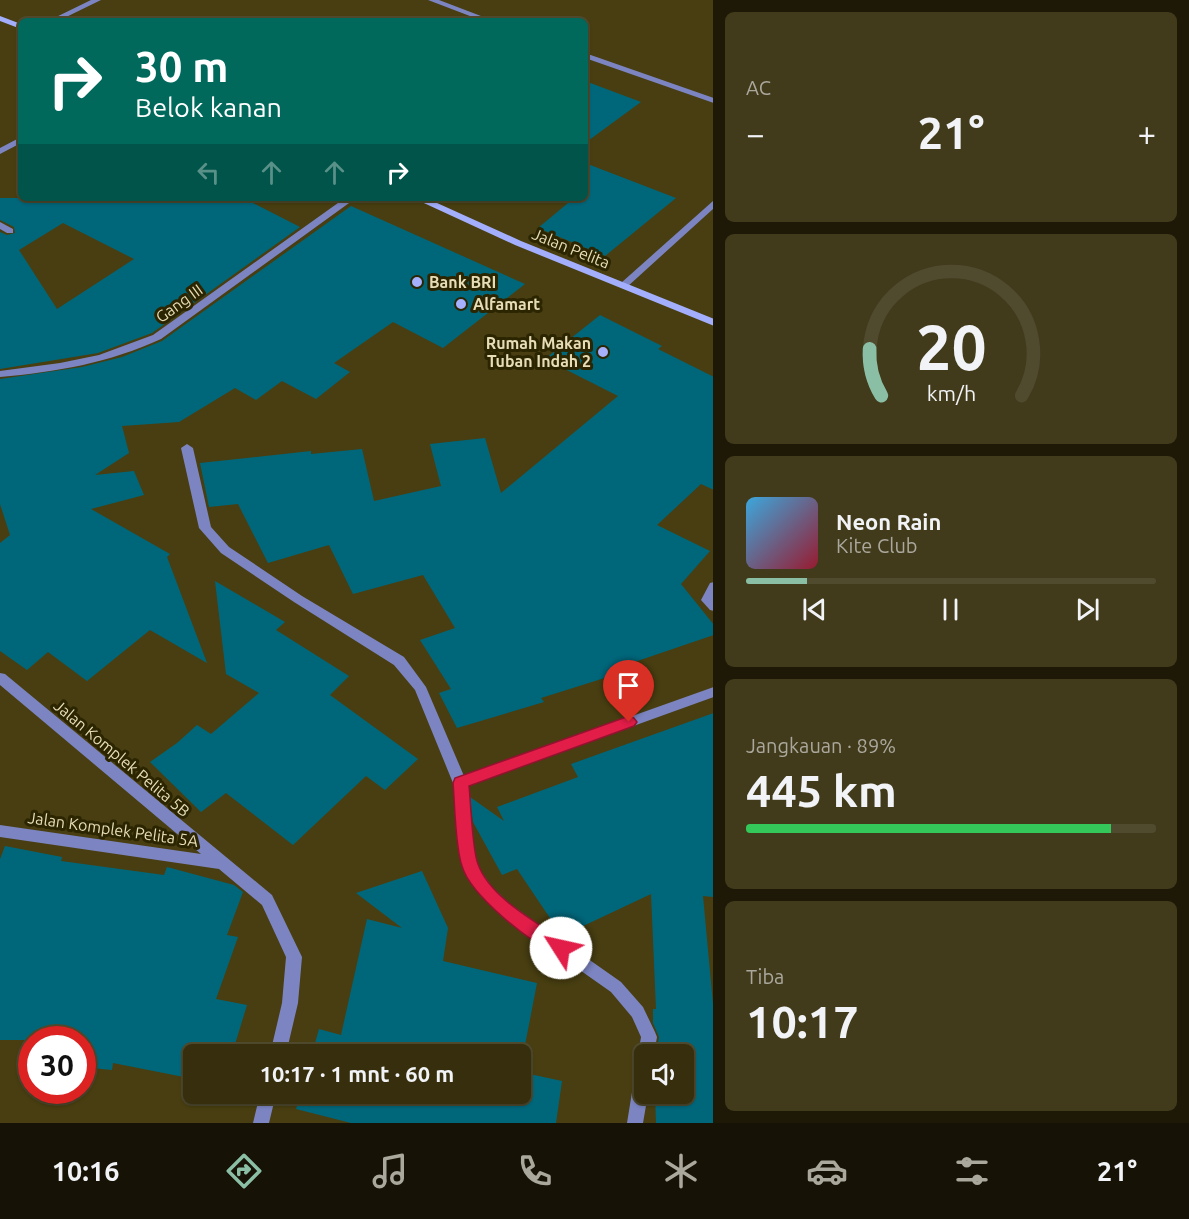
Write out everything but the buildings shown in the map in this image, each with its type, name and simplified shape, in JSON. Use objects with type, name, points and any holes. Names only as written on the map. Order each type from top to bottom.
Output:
[{"type":"street","points":[[58,18],[97,0]]},
{"type":"street","points":[[432,0],[482,18]]},
{"type":"street","points":[[0,18],[18,26]]},
{"type":"street","points":[[588,56],[713,101]]},
{"type":"street","points":[[0,151],[18,142]]},
{"type":"street","name":"Gang III","points":[[0,374],[78,362],[141,345],[157,337],[347,201]]},
{"type":"street","name":"Jalan Pelita","points":[[425,201],[518,243],[713,323]]},
{"type":"street","points":[[624,285],[713,204]]},
{"type":"street","points":[[0,225],[10,231]]},
{"type":"street","points":[[186,447],[205,528],[225,550],[298,599],[399,661],[420,687],[460,783],[469,866],[487,892],[505,909],[616,987],[638,1012],[649,1037],[648,1044]]},
{"type":"street","points":[[713,588],[707,600],[713,606]]},
{"type":"street","name":"Jalan Komplek Pelita 5B","points":[[0,678],[267,900],[294,957],[290,1003],[280,1044]]},
{"type":"street","points":[[460,783],[713,692]]},
{"type":"street","name":"Jalan Komplek Pelita 5A","points":[[0,831],[222,863]]},
{"type":"street","points":[[261,1123],[266,1104]]},
{"type":"street","points":[[635,1123],[638,1104]]},
{"type":"place","name":"Bank BRI","points":[[417,282]]},
{"type":"place","name":"Alfamart","points":[[461,304]]},
{"type":"place","name":"Rumah Makan Tuban Indah 2","points":[[603,352]]},
{"type":"route","points":[[561,948],[505,909],[487,892],[469,866],[460,783],[629,722]]}]
